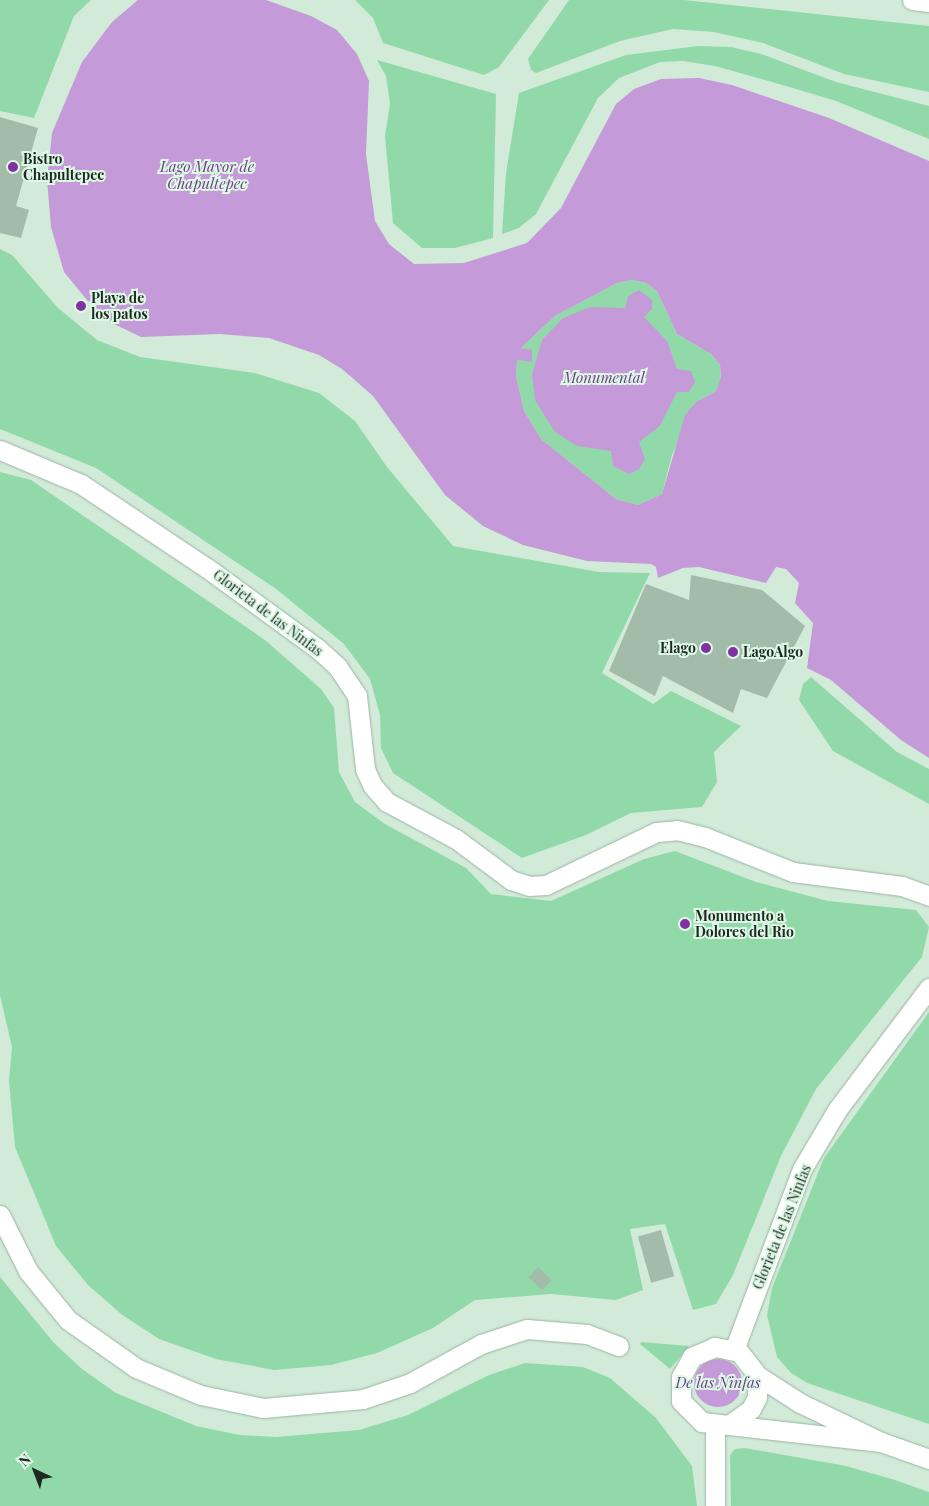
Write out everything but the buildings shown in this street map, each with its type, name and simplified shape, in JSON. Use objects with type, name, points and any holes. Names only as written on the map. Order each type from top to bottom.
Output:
[{"type":"street","points":[[912,0],[929,2]]},
{"type":"street","name":"Glorieta de las Ninfas","points":[[0,450],[81,484],[304,637],[337,666],[357,696],[364,769],[372,785],[387,802],[456,839],[511,880],[529,886],[546,885],[656,832],[677,830],[705,837],[793,872],[902,886],[929,896]]},
{"type":"street","name":"Glorieta de las Ninfas","points":[[734,1350],[802,1169],[837,1110],[929,988]]},
{"type":"street","points":[[0,1215],[28,1271],[68,1320],[136,1368],[201,1395],[263,1408],[363,1399],[410,1383],[481,1344],[527,1330],[551,1328],[587,1334],[619,1346]]},
{"type":"street","points":[[881,1442],[722,1425],[691,1414],[681,1401],[681,1377],[692,1357],[703,1350],[715,1346],[734,1350],[749,1360],[758,1376],[800,1404],[881,1442],[929,1459]]},
{"type":"street","points":[[722,1425],[751,1410],[757,1397],[758,1376]]},
{"type":"street","points":[[714,1506],[722,1425]]},
{"type":"green space","points":[[0,0],[91,0],[74,16],[34,118],[0,111]]},
{"type":"green space","points":[[355,0],[549,0],[499,67],[484,75],[383,43],[373,18]]},
{"type":"green space","points":[[569,0],[684,0],[929,26],[929,92],[844,74],[763,43],[714,32],[673,29],[620,41],[536,73],[531,70],[528,59]]},
{"type":"green space","points":[[698,46],[731,47],[761,54],[836,82],[929,106],[929,139],[836,101],[786,86],[715,66],[683,61],[660,62],[619,78],[598,98],[536,214],[519,228],[502,234],[506,173],[519,93],[626,55]]},
{"type":"green space","points":[[377,60],[496,94],[493,238],[455,248],[422,248],[393,223],[385,136],[390,104],[386,76]]},
{"type":"green space","points":[[0,249],[12,255],[58,308],[97,340],[140,357],[255,373],[319,393],[355,421],[387,467],[453,546],[599,572],[650,573],[602,673],[653,704],[671,691],[741,726],[714,752],[717,782],[702,807],[631,813],[586,835],[522,858],[393,773],[381,748],[380,715],[370,679],[344,644],[276,589],[96,468],[0,429]]},
{"type":"green space","name":"Monumental","points":[[631,280],[646,283],[657,291],[677,334],[711,354],[720,365],[721,378],[716,391],[696,402],[672,455],[662,494],[638,505],[616,499],[541,439],[524,411],[516,376],[517,360],[532,361],[520,349],[555,316],[617,283]]},
{"type":"green space","points":[[0,472],[31,480],[265,640],[321,689],[334,708],[339,772],[355,802],[385,824],[466,868],[491,894],[551,901],[644,859],[675,851],[756,882],[828,901],[916,910],[929,927],[922,957],[816,1089],[781,1156],[733,1275],[716,1304],[693,1310],[665,1224],[630,1229],[643,1290],[616,1300],[551,1294],[475,1300],[433,1328],[377,1353],[331,1365],[274,1370],[216,1359],[159,1339],[121,1314],[88,1285],[56,1246],[15,1147],[9,1081],[12,1047],[0,995]]},
{"type":"green space","points":[[811,677],[897,752],[929,769],[929,804],[833,751],[799,700],[803,684]]},
{"type":"green space","points":[[929,1012],[929,1424],[807,1383],[791,1373],[777,1357],[767,1315],[772,1288],[824,1158]]},
{"type":"green space","points":[[0,1277],[54,1343],[82,1369],[116,1393],[196,1426],[240,1435],[276,1437],[359,1430],[408,1415],[489,1375],[525,1363],[583,1367],[610,1378],[656,1418],[692,1466],[697,1506],[0,1506]]},
{"type":"green space","points":[[641,1342],[689,1346],[670,1369],[640,1344]]},
{"type":"green space","points":[[745,1448],[846,1466],[895,1480],[929,1492],[929,1506],[731,1506],[730,1455],[735,1449]]},
{"type":"water","name":"Lago Mayor de Chapultepec","points":[[138,0],[266,0],[311,16],[337,30],[357,54],[369,81],[366,154],[375,221],[389,244],[414,264],[464,263],[527,243],[561,208],[616,104],[634,89],[661,79],[699,78],[732,85],[829,118],[929,161],[929,758],[901,740],[831,680],[807,668],[813,623],[795,603],[799,583],[786,569],[776,567],[766,583],[699,567],[683,568],[658,578],[656,567],[651,564],[587,561],[523,545],[483,526],[445,495],[373,396],[342,369],[319,355],[269,338],[220,334],[141,337],[114,324],[87,300],[64,272],[51,227],[47,180],[52,133],[82,62],[112,22]],"holes":[[[631,280],[646,283],[657,291],[677,334],[711,354],[720,365],[721,377],[716,391],[696,402],[685,415],[662,494],[638,505],[616,499],[541,439],[524,411],[516,376],[517,360],[532,362],[532,350],[521,348],[555,316],[617,283]]]},
{"type":"water","name":"Monumental","points":[[639,290],[652,300],[652,309],[644,317],[667,341],[677,369],[691,371],[695,382],[689,392],[677,392],[660,426],[639,442],[645,459],[639,469],[629,474],[613,466],[611,451],[577,446],[555,432],[535,400],[532,374],[542,340],[563,318],[590,307],[625,308],[628,296]]},
{"type":"water","name":"De las Ninfas","points":[[718,1359],[727,1361],[735,1366],[740,1374],[742,1383],[740,1392],[735,1400],[727,1405],[718,1407],[709,1405],[701,1400],[696,1392],[694,1383],[696,1374],[701,1366],[709,1361]]},
{"type":"place","name":"Bistro Chapultepec","points":[[13,167]]},
{"type":"place","name":"Playa de los patos","points":[[81,306]]},
{"type":"place","name":"Elago","points":[[706,648]]},
{"type":"place","name":"LagoAlgo","points":[[733,652]]},
{"type":"place","name":"Monumento a Dolores del Rio","points":[[685,924]]}]
